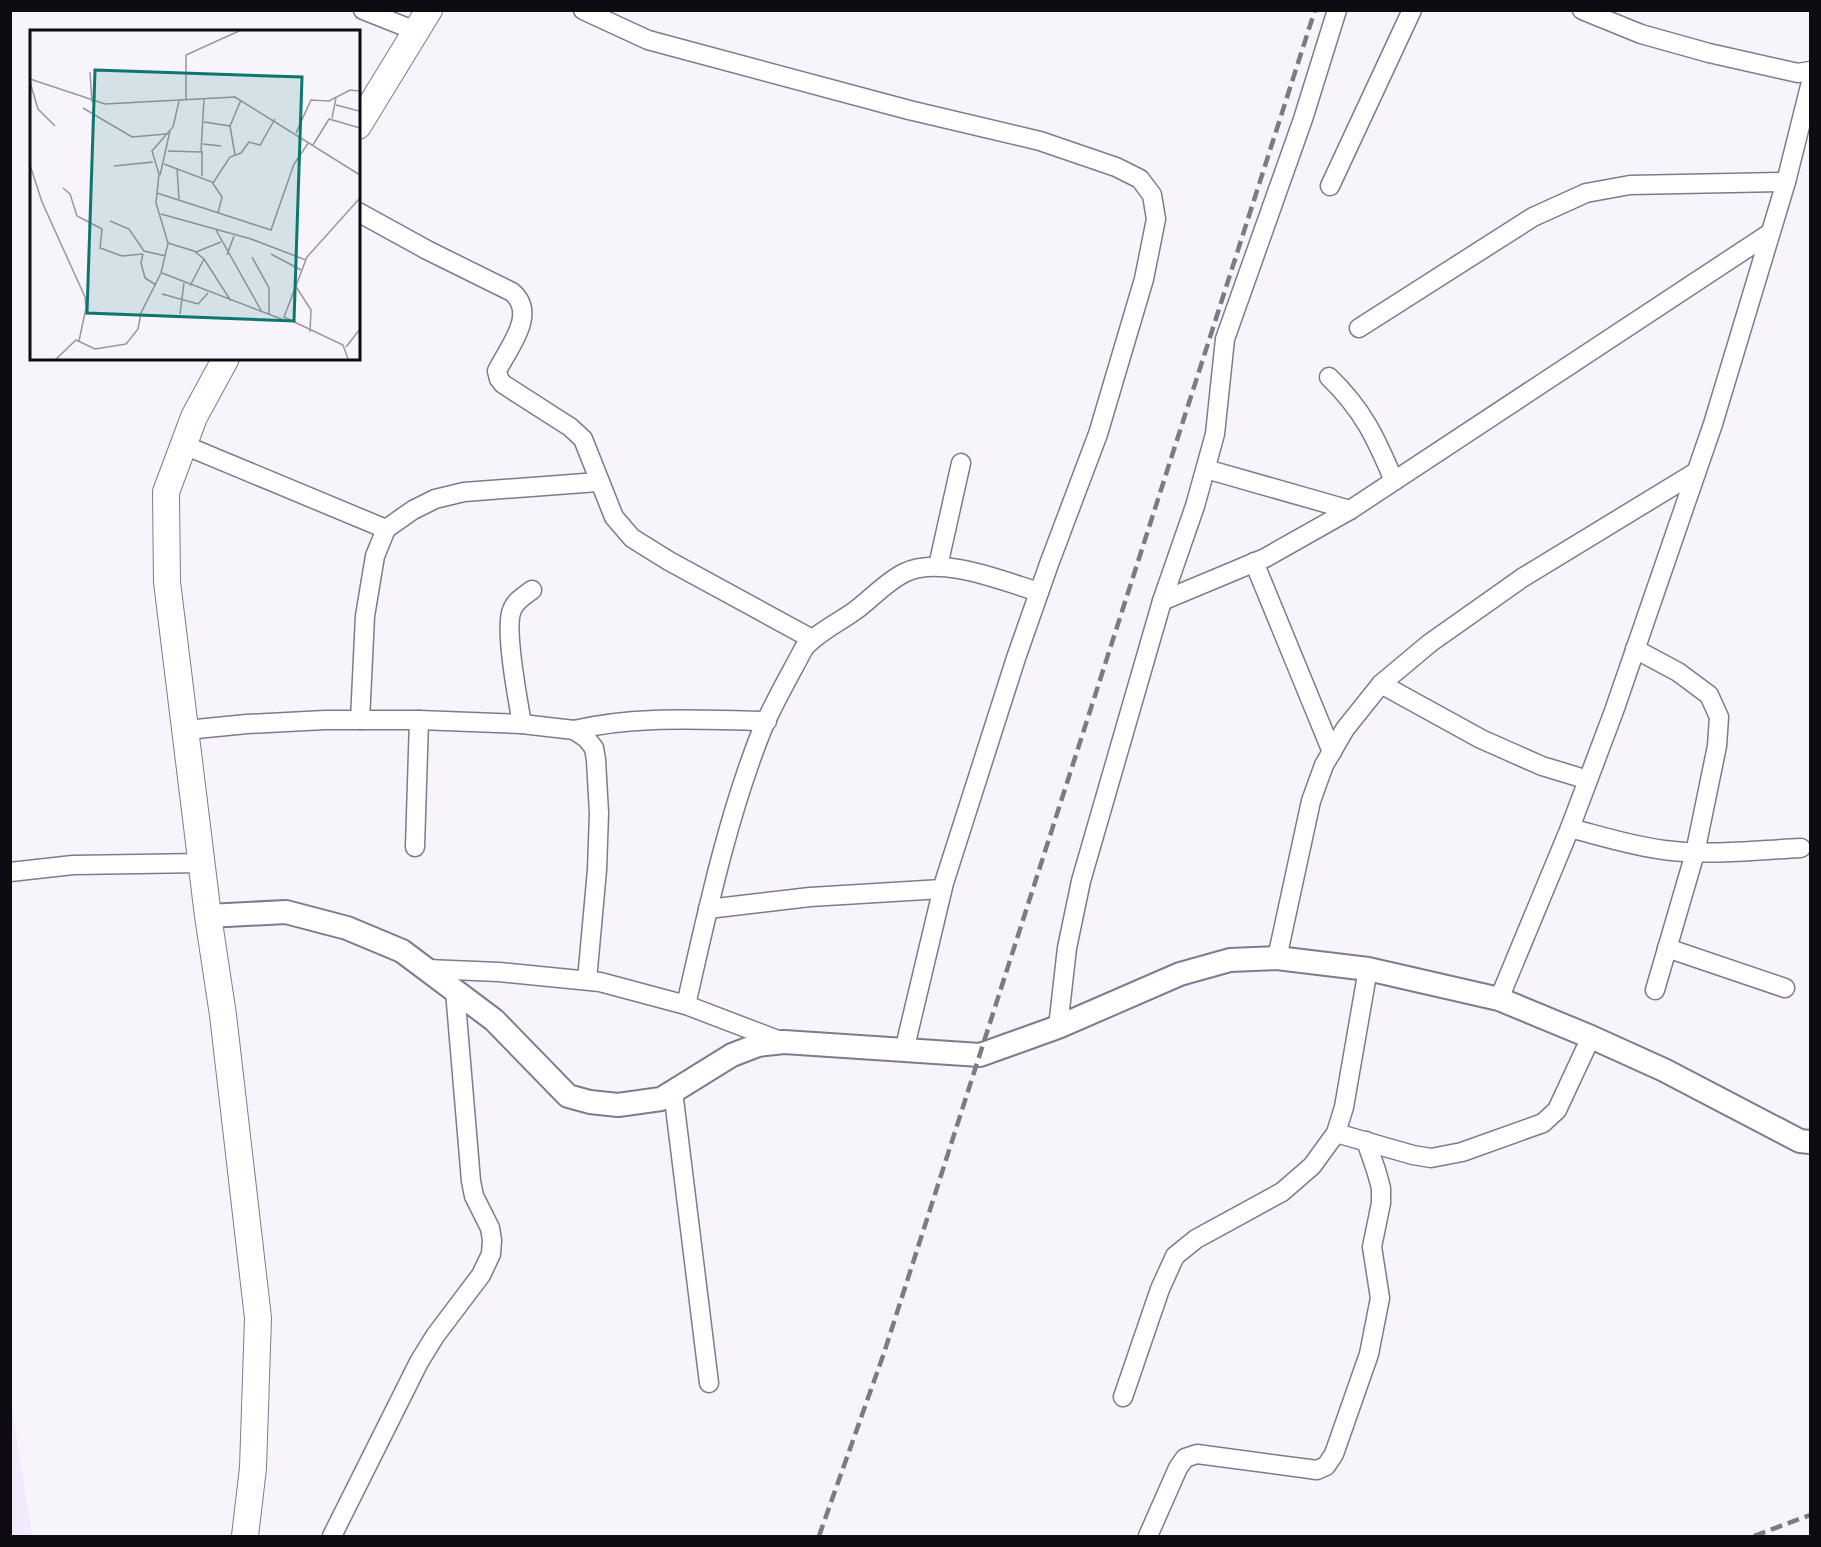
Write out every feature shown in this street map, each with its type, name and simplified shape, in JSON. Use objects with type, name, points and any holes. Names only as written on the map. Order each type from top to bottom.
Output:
[{"type":"main road","points":[[360,123],[422,21]]},
{"type":"main road","points":[[225,360],[194,417],[166,492],[167,582],[208,916],[223,1015],[258,1318],[253,1468],[245,1536]]},
{"type":"street","points":[[363,10],[422,21]]},
{"type":"street","points":[[583,10],[648,40],[909,110],[1040,141],[1116,167],[1140,179],[1152,195],[1156,219],[1144,279],[1098,434],[1039,592],[942,889],[904,1051]]},
{"type":"street","points":[[1058,1027],[1067,948],[1081,881],[1162,601],[1206,469],[1218,416],[1225,339],[1303,118],[1337,10]]},
{"type":"street","points":[[1330,186],[1412,10]]},
{"type":"street","points":[[1582,10],[1641,34],[1698,50],[1798,73],[1810,71]]},
{"type":"street","points":[[1499,999],[1588,780],[1713,424],[1786,182],[1810,86]]},
{"type":"street","points":[[1359,328],[1533,217],[1586,192],[1630,185],[1786,182]]},
{"type":"street","points":[[360,213],[427,250],[512,292],[519,298],[523,315],[498,371],[499,379],[583,439],[589,450],[598,482],[614,517],[632,538],[669,561],[812,639]]},
{"type":"street","points":[[1162,601],[1254,562],[1350,510],[1770,233]]},
{"type":"street","points":[[1329,376],[1358,407],[1370,426],[1394,481]]},
{"type":"street","points":[[184,445],[386,529]]},
{"type":"street","points":[[938,566],[961,463]]},
{"type":"street","points":[[1206,469],[1350,510]]},
{"type":"street","points":[[1277,958],[1311,801],[1324,765],[1345,729],[1381,684],[1430,643],[1522,578],[1696,472]]},
{"type":"street","points":[[360,720],[365,616],[375,556],[386,529],[413,510],[435,499],[464,492],[598,482]]},
{"type":"street","points":[[1254,562],[1332,752]]},
{"type":"street","points":[[686,1005],[708,909],[733,817],[767,721],[804,648],[812,639],[857,609],[904,573],[919,568],[938,566],[970,572],[1039,592]]},
{"type":"street","points":[[522,724],[509,618],[515,604],[532,590]]},
{"type":"street","points":[[1635,649],[1678,672],[1709,695],[1719,717],[1717,746],[1695,853],[1655,990]]},
{"type":"street","points":[[1381,684],[1481,739],[1542,766],[1588,780]]},
{"type":"street","points":[[186,730],[247,723],[360,720],[522,724],[574,730],[608,723],[650,720],[767,721]]},
{"type":"street","points":[[415,847],[419,720]]},
{"type":"street","points":[[574,730],[586,738],[594,748],[599,813],[597,870],[587,980]]},
{"type":"street","points":[[1570,828],[1634,845],[1695,853],[1802,848]]},
{"type":"street","points":[[10,872],[73,865],[202,863]]},
{"type":"street","points":[[708,909],[810,897],[942,889]]},
{"type":"street","points":[[208,916],[286,912],[347,928],[402,951],[494,1020],[568,1096],[590,1102],[618,1105],[661,1099],[732,1055],[758,1045],[784,1042],[980,1055],[1058,1027],[1180,974],[1230,960],[1277,958],[1368,969],[1499,999],[1664,1070],[1800,1141],[1810,1142]]},
{"type":"street","points":[[1667,948],[1785,988]]},
{"type":"street","points":[[426,969],[499,972],[587,980],[686,1005],[784,1042]]},
{"type":"street","points":[[1123,1397],[1160,1289],[1175,1256],[1196,1239],[1282,1192],[1312,1166],[1336,1133],[1344,1107],[1368,969]]},
{"type":"street","points":[[332,1536],[419,1362],[435,1336],[481,1275],[491,1254],[490,1228],[474,1196],[471,1181],[455,991]]},
{"type":"street","points":[[1336,1133],[1431,1158],[1462,1152],[1543,1123],[1557,1110],[1591,1037]]},
{"type":"street","points":[[673,1091],[709,1383]]},
{"type":"street","points":[[1148,1536],[1178,1468],[1185,1458],[1197,1454],[1317,1470],[1326,1466],[1334,1454],[1369,1354],[1380,1298],[1372,1246],[1381,1203],[1381,1188],[1366,1141]]},
{"type":"shaded area","points":[[11,1401],[32,1536],[11,1536]]},
{"type":"railway","points":[[819,1536],[884,1353],[1315,10]]},
{"type":"railway","points":[[1754,1536],[1810,1515]]}]
